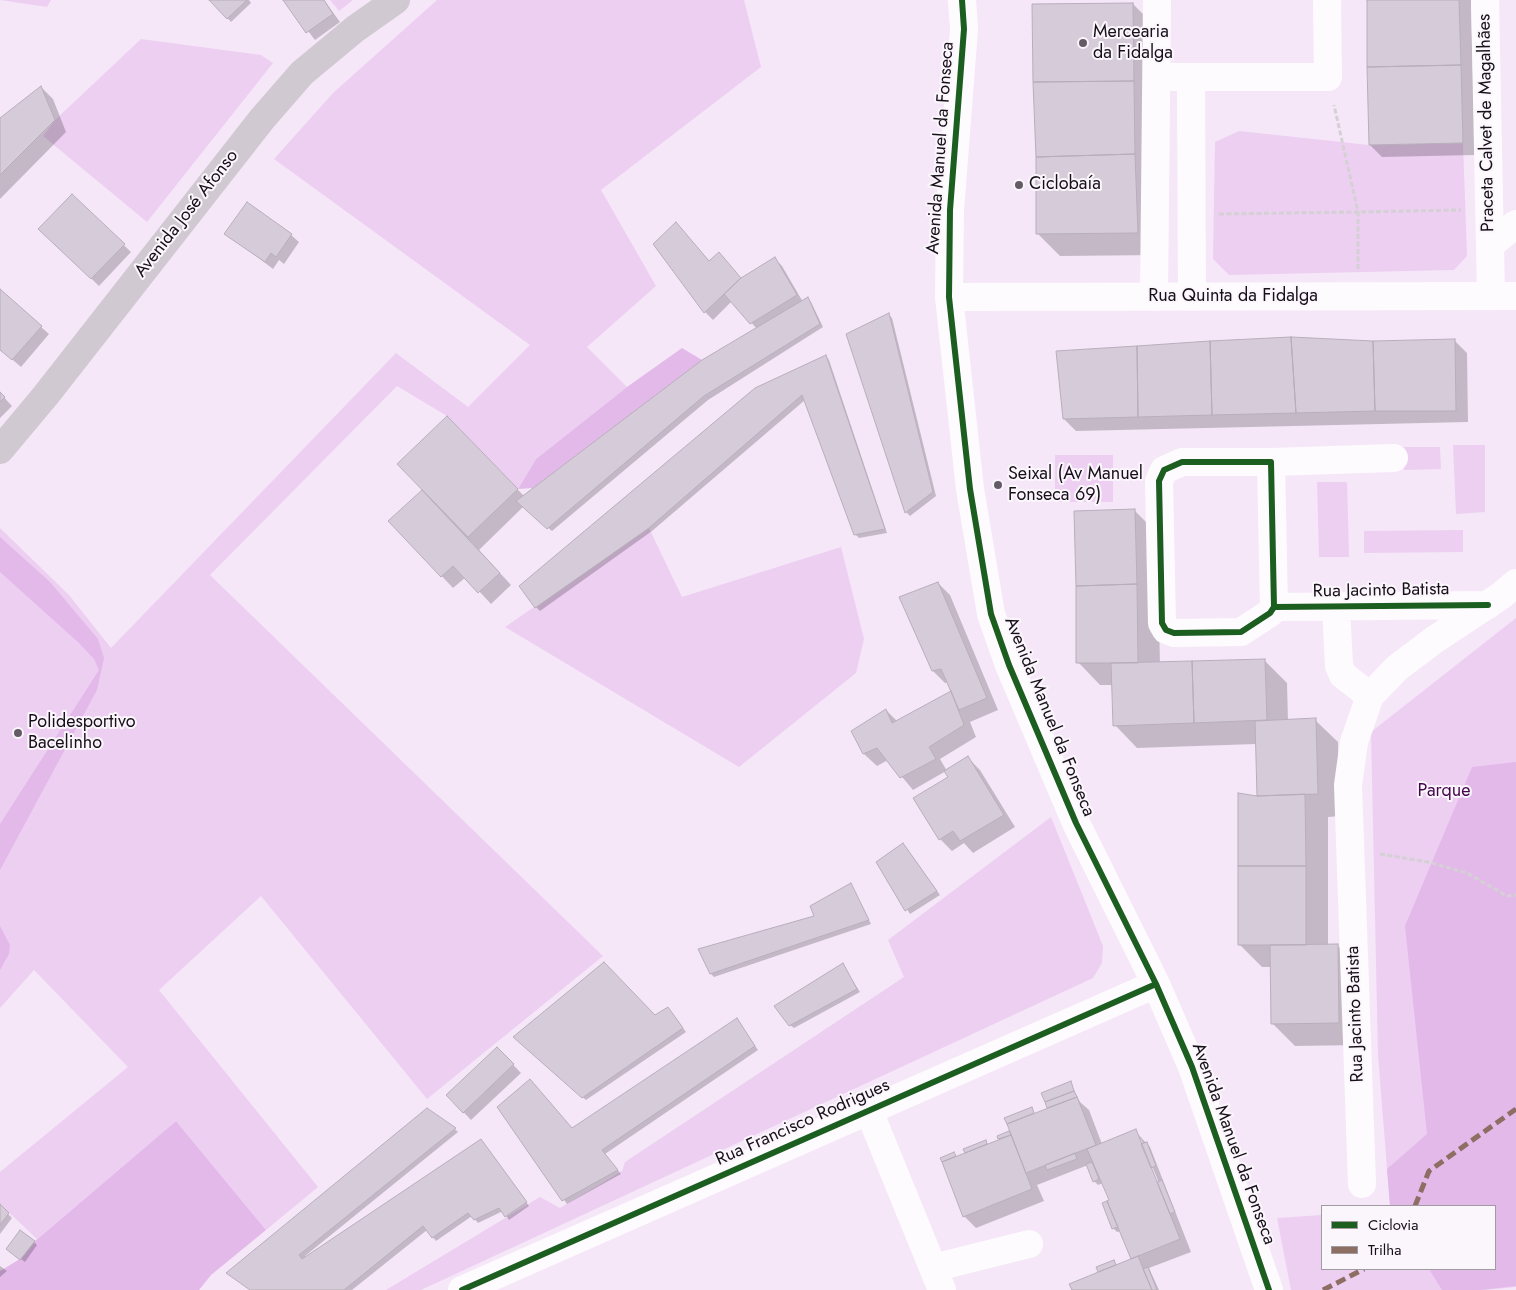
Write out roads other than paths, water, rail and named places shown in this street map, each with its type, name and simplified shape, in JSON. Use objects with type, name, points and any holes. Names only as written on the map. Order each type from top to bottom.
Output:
[{"type":"main road","name":"Avenida José Afonso","points":[[0,450],[46,396],[262,119],[302,72],[355,29],[396,0]]},
{"type":"street","name":"Avenida Manuel da Fonseca","points":[[962,0],[964,29],[950,210],[950,297],[970,489],[991,614],[1016,682],[1076,823],[1156,984],[1192,1068],[1269,1290]]},
{"type":"street","points":[[1154,297],[1158,78],[1157,0]]},
{"type":"street","points":[[1158,78],[1328,77],[1327,0]]},
{"type":"street","name":"Praceta Calvet de Magalhães","points":[[1485,0],[1490,245],[1503,296]]},
{"type":"street","points":[[1191,78],[1192,297]]},
{"type":"street","name":"Praceta Calvet de Magalhães","points":[[1490,245],[1516,224]]},
{"type":"street","name":"Rua Quinta da Fidalga","points":[[950,297],[1503,296]]},
{"type":"street","points":[[1271,462],[1274,607],[1270,614],[1241,632],[1174,633],[1166,630],[1162,623],[1158,481],[1164,470],[1182,462],[1271,462],[1394,458]]},
{"type":"street","name":"Rua Jacinto Batista","points":[[1362,1184],[1348,785],[1354,742],[1370,696],[1405,663],[1516,583]]},
{"type":"street","name":"Rua Jacinto Batista","points":[[1274,607],[1488,605]]},
{"type":"street","name":"Rua Jacinto Batista","points":[[1336,607],[1339,666],[1343,675],[1370,696]]},
{"type":"street","name":"Rua Francisco Rodrigues","points":[[462,1290],[1156,984]]},
{"type":"street","points":[[869,1111],[937,1279],[1029,1244]]},
{"type":"place","name":"Mercearia da Fidalga","points":[[1083,43]]},
{"type":"place","name":"Ciclobaía","points":[[1019,185]]},
{"type":"place","name":"Seixal (Av Manuel Fonseca 69)","points":[[998,485]]},
{"type":"place","name":"Polidesportivo Bacelinho","points":[[18,733]]},
{"type":"park label","name":"Parque","points":[[1444,792]]}]
